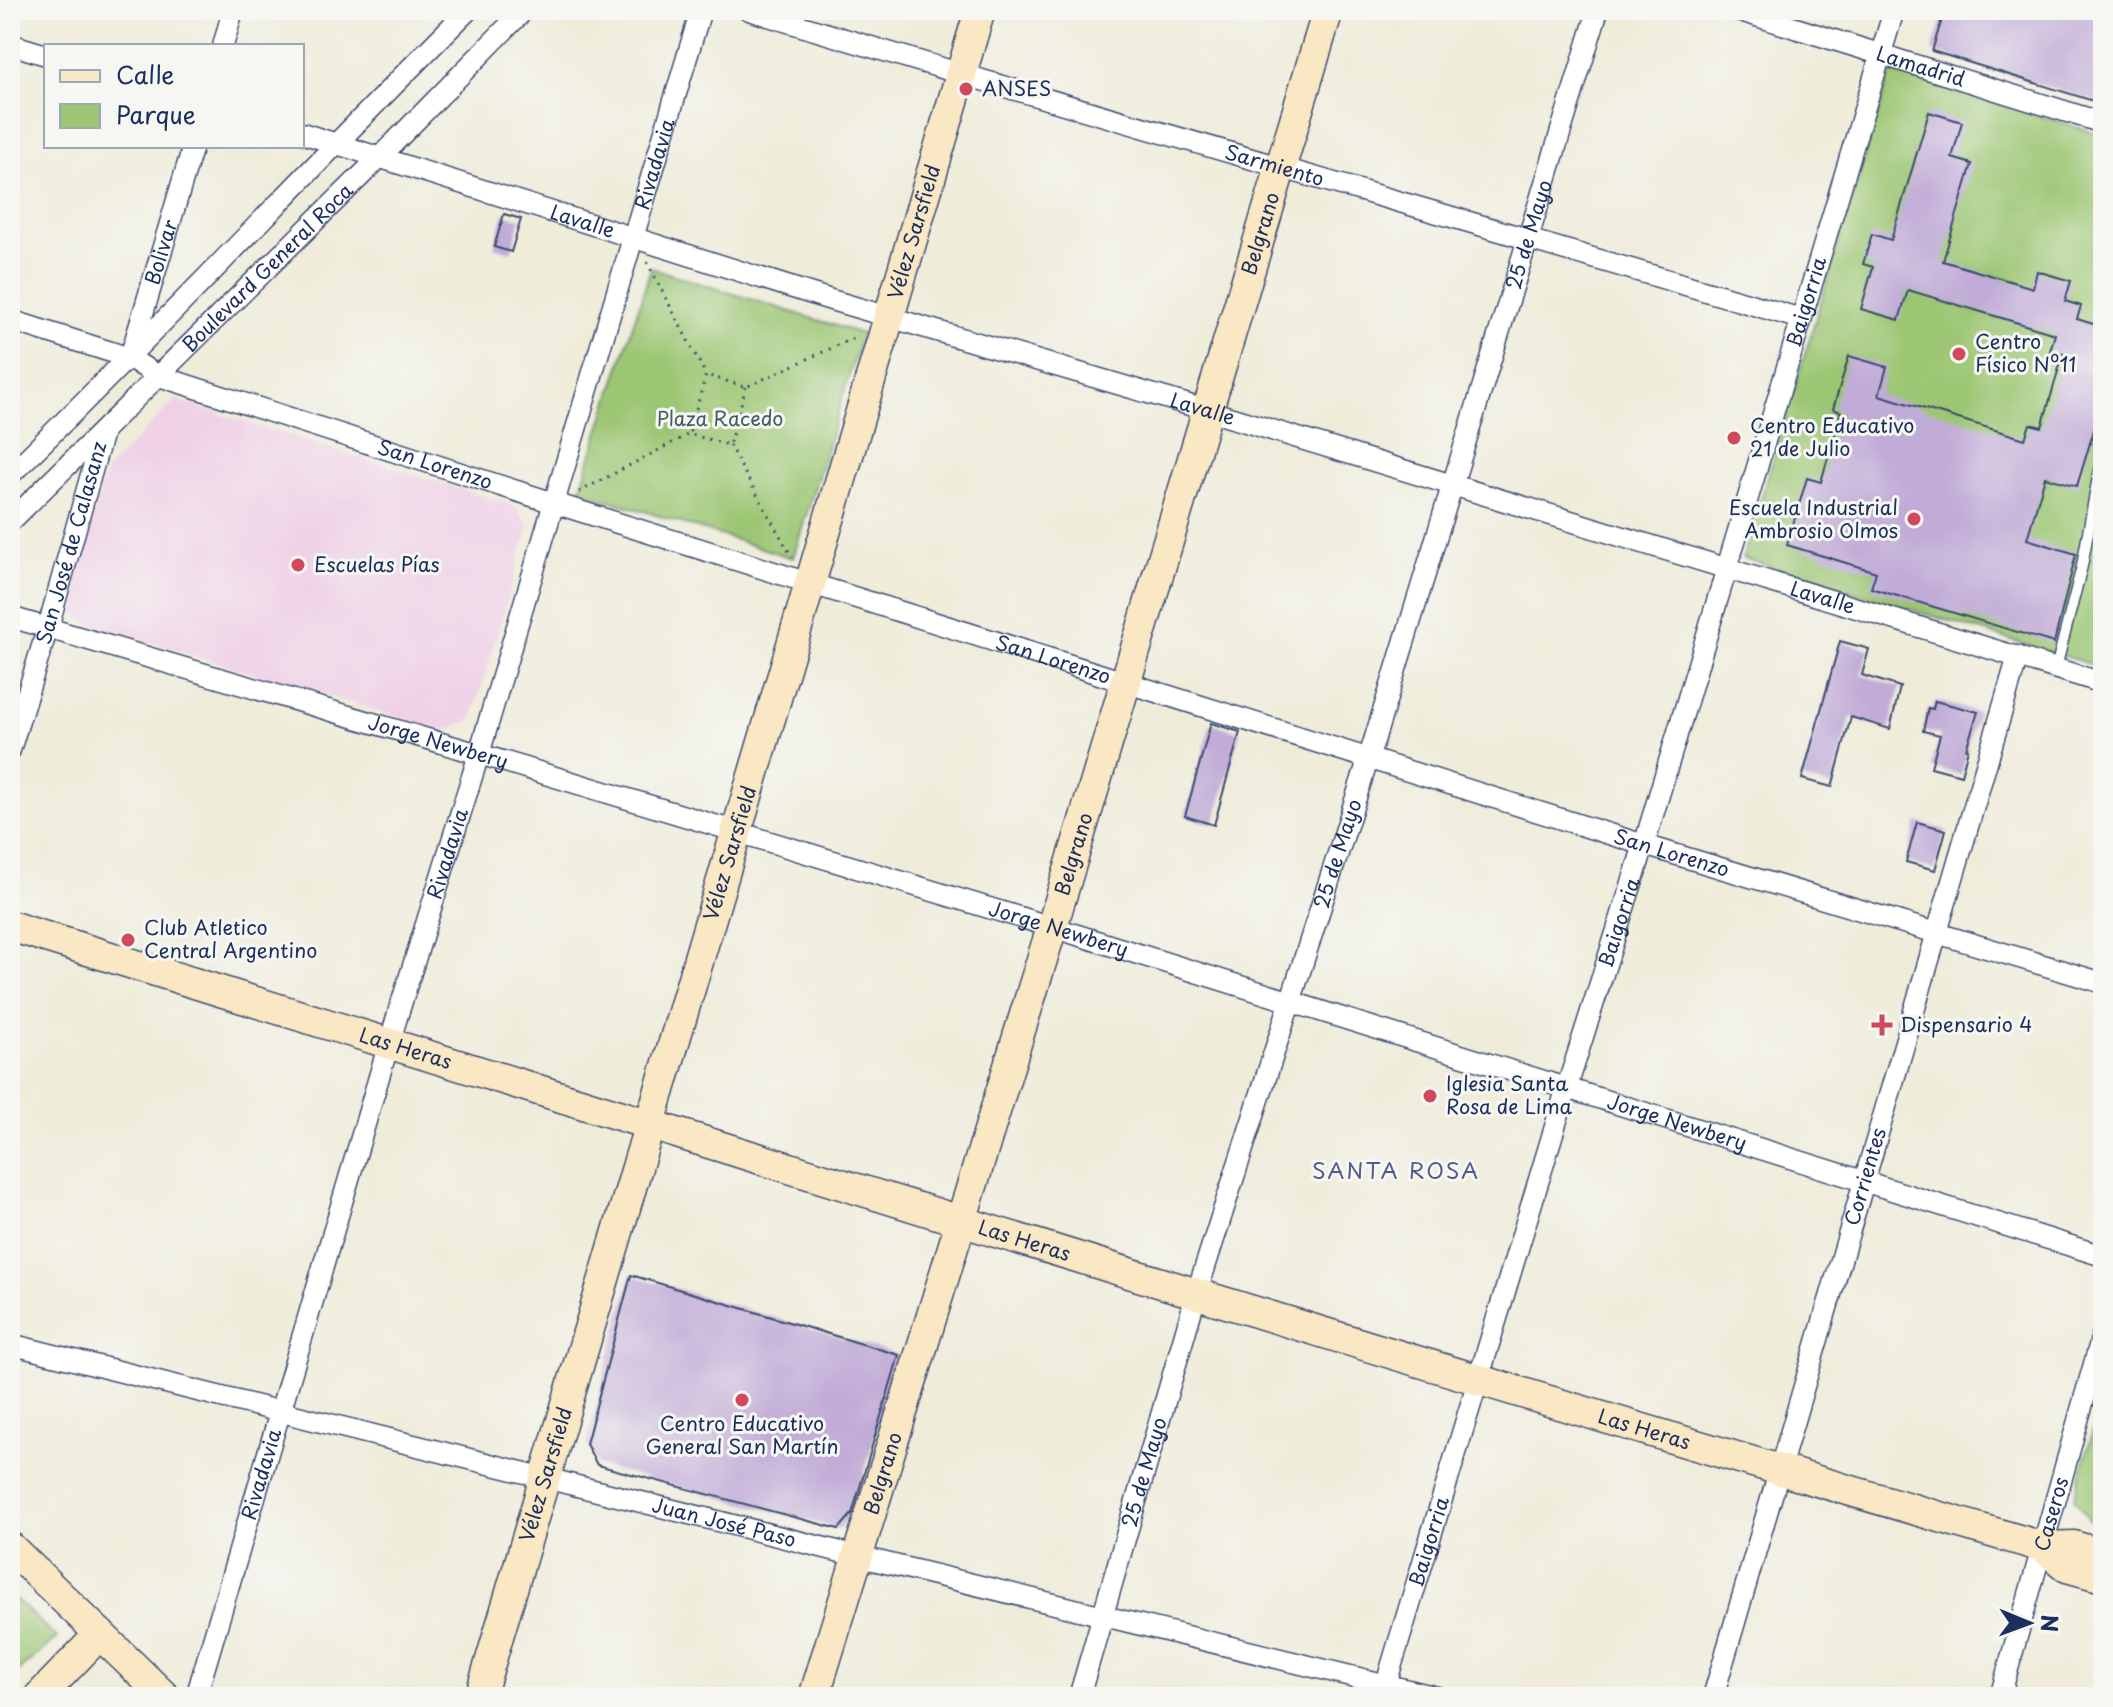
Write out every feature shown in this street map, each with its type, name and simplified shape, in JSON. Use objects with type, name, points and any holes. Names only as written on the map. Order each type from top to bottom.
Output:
[{"type":"main road","name":"Vélez Sarsfield","points":[[480,1697],[980,10]]},
{"type":"main road","name":"Belgrano","points":[[814,1697],[1052,927],[1328,10]]},
{"type":"main road","name":"Las Heras","points":[[10,926],[648,1126],[1777,1470],[2043,1547],[2074,1546],[2103,1555]]},
{"type":"main road","points":[[10,1547],[165,1697]]},
{"type":"main road","name":"Las Heras","points":[[2043,1547],[2067,1567],[2103,1577]]},
{"type":"main road","points":[[39,1697],[100,1634]]},
{"type":"street","points":[[224,44],[233,10]]},
{"type":"street","name":"Boulevard General Roca","points":[[10,475],[130,358],[335,143],[468,10]]},
{"type":"street","name":"Boulevard General Roca","points":[[10,522],[380,157],[524,10]]},
{"type":"street","name":"Rivadavia","points":[[196,1697],[389,1043],[479,754],[701,10]]},
{"type":"street","name":"Sarmiento","points":[[749,10],[1280,169],[1529,238],[1801,319]]},
{"type":"street","name":"25 de Mayo","points":[[1079,1697],[1105,1617],[1197,1292],[1369,757],[1598,10]]},
{"type":"street","name":"Lamadrid","points":[[1737,10],[2103,123]]},
{"type":"street","name":"Baigorria","points":[[1384,1691],[1567,1087],[1644,845],[1894,10]]},
{"type":"street","points":[[10,44],[44,54]]},
{"type":"street","name":"Lavalle","points":[[304,134],[632,238],[2103,683]]},
{"type":"street","name":"Bolivar","points":[[130,358],[192,148]]},
{"type":"street","name":"San Lorenzo","points":[[10,320],[130,358],[156,375],[554,503],[1644,845],[2103,983]]},
{"type":"street","name":"San José de Calasanz","points":[[10,750],[104,427]]},
{"type":"street","name":"Jorge Newbery","points":[[10,617],[479,754],[1052,927],[2103,1256]]},
{"type":"street","name":"Corrientes","points":[[1713,1697],[1777,1470],[2018,656]]},
{"type":"street","name":"Caseros","points":[[2000,1697],[2103,1332]]},
{"type":"street","name":"Juan José Paso","points":[[10,1344],[1105,1617],[1384,1691],[1437,1697]]},
{"type":"lane","points":[[2056,668],[2082,566],[2100,466]]},
{"type":"path","points":[[632,238],[651,268],[706,375],[689,434]]},
{"type":"path","points":[[706,375],[746,387],[862,334],[890,316]]},
{"type":"path","points":[[729,445],[746,387]]},
{"type":"path","points":[[554,503],[689,434],[729,445],[809,583]]},
{"type":"shaded area","name":"Escuelas Pías","points":[[175,400],[515,506],[529,526],[472,719],[445,731],[86,623],[67,605],[106,471]]},
{"type":"green space","name":"Centro Físico Nº11","points":[[1891,71],[2103,135],[2103,668],[1743,558]]},
{"type":"green space","name":"Plaza Racedo","points":[[651,268],[862,334],[793,558],[580,491]]},
{"type":"green space","points":[[2103,1394],[2103,1527],[2092,1524],[2074,1498]]},
{"type":"green space","points":[[10,1594],[57,1638],[10,1678]]},
{"type":"building","points":[[1949,10],[2103,10],[2103,104],[1932,51],[1943,16]]},
{"type":"building","name":"Escuela Industrial Ambrosio Olmos","points":[[1929,112],[1962,122],[1952,158],[1972,164],[1943,261],[2033,288],[2037,271],[2071,281],[2065,301],[2081,306],[2077,319],[2103,327],[2103,400],[2077,486],[2045,477],[2027,539],[2076,554],[2054,643],[1871,588],[1876,572],[1787,545],[1807,478],[1821,482],[1841,412],[1833,409],[1849,356],[1887,367],[1879,395],[2025,439],[2030,424],[2042,427],[2063,354],[2050,351],[2055,334],[1908,290],[1899,320],[1861,309],[1873,267],[1863,264],[1872,234],[1891,240]]},
{"type":"building","points":[[504,214],[521,219],[511,252],[494,247]]},
{"type":"building","points":[[1840,641],[1869,649],[1862,675],[1900,687],[1890,729],[1851,717],[1832,787],[1802,779]]},
{"type":"building","points":[[1935,701],[1978,712],[1961,775],[1931,767],[1940,735],[1923,731],[1928,708],[1933,709]]},
{"type":"building","points":[[1211,723],[1240,732],[1214,825],[1185,816]]},
{"type":"building","points":[[1917,822],[1946,830],[1935,870],[1906,862]]},
{"type":"building","name":"Centro Educativo General San Martín","points":[[631,1275],[899,1355],[852,1514],[839,1529],[597,1465],[586,1444]]},
{"type":"place","name":"ANSES","points":[[966,89]]},
{"type":"place","name":"Centro Físico Nº11","points":[[1959,354]]},
{"type":"place","name":"Centro Educativo 21 de Julio","points":[[1734,438]]},
{"type":"place","name":"Escuela Industrial Ambrosio Olmos","points":[[1914,519]]},
{"type":"place","name":"Escuelas Pías","points":[[298,565]]},
{"type":"place","name":"Club Atletico Central Argentino","points":[[128,940]]},
{"type":"place","name":"Dispensario 4","points":[[1882,1025]]},
{"type":"place","name":"Iglesia Santa Rosa de Lima","points":[[1430,1096]]},
{"type":"place","name":"Centro Educativo General San Martín","points":[[742,1400]]},
{"type":"district","name":"SANTA ROSA","points":[[1396,1171]]}]
